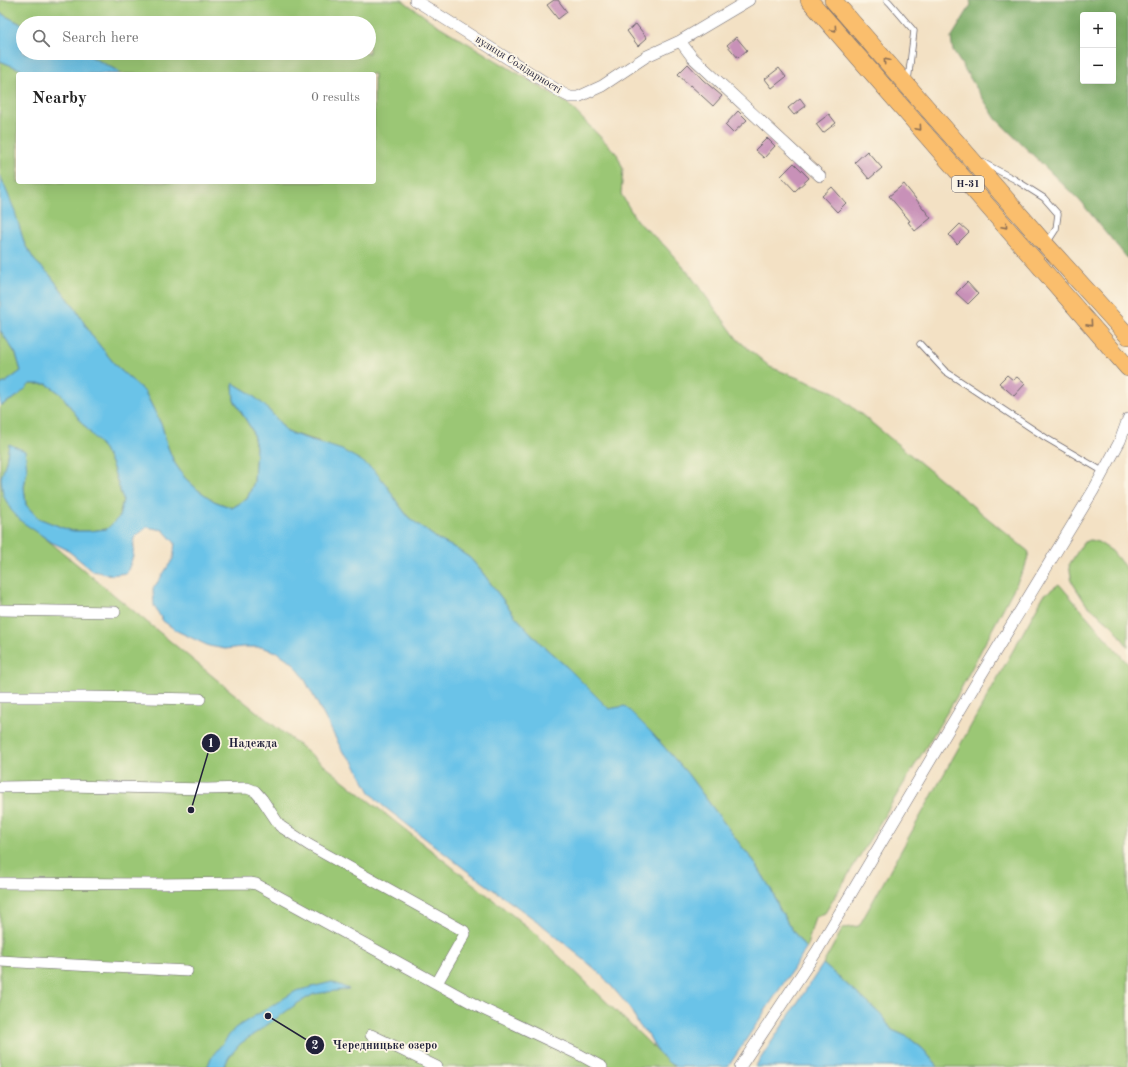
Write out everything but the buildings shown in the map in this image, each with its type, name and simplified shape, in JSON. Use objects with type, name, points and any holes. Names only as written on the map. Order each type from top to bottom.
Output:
[{"type":"main road","name":"Н-31","points":[[809,0],[1128,368]]},
{"type":"main road","name":"Н-31","points":[[833,0],[1046,245],[1128,336]]},
{"type":"street","name":"вулиця Солідарності","points":[[415,0],[570,97],[578,97],[602,86],[647,56],[680,41],[749,0]]},
{"type":"street","points":[[680,41],[692,57],[820,176]]},
{"type":"street","points":[[740,1067],[817,951],[975,685],[1093,491],[1124,437],[1128,419]]},
{"type":"street","points":[[0,610],[115,612]]},
{"type":"street","points":[[0,697],[200,699]]},
{"type":"street","points":[[0,787],[67,786],[207,789],[247,788],[255,791],[280,826],[309,845],[464,931],[465,934],[437,983]]},
{"type":"street","points":[[0,883],[256,884],[482,1009],[580,1055],[602,1067]]},
{"type":"street","points":[[0,961],[187,971]]},
{"type":"street","points":[[371,1035],[437,1067]]},
{"type":"lane","points":[[887,0],[914,30],[907,85]]},
{"type":"lane","points":[[967,154],[1014,178],[1044,198],[1058,214],[1056,229],[1046,245]]},
{"type":"lane","points":[[920,344],[945,371],[1046,438],[1104,472]]},
{"type":"green space","points":[[0,0],[402,0],[434,23],[567,103],[617,154],[623,169],[621,194],[637,221],[665,246],[691,276],[738,340],[770,367],[834,392],[1029,552],[1025,567],[957,696],[825,913],[815,917],[806,949],[789,925],[779,908],[772,891],[754,861],[687,773],[650,731],[625,707],[609,709],[569,669],[541,644],[515,616],[470,558],[439,540],[408,517],[397,502],[318,441],[287,432],[263,404],[248,392],[233,383],[234,400],[252,430],[256,447],[254,482],[247,499],[232,508],[214,501],[198,490],[185,478],[174,462],[167,445],[162,426],[145,392],[117,367],[92,336],[73,305],[49,274],[35,261],[25,245],[0,175],[0,61],[27,72],[16,72],[16,184],[376,184],[376,72],[118,72],[97,60],[376,60],[376,16],[16,16],[16,21],[0,13]]},
{"type":"green space","points":[[970,0],[1128,0],[1128,259],[1080,201],[996,119],[953,51],[951,38],[971,5]]},
{"type":"green space","points":[[0,330],[16,354],[21,371],[0,385]]},
{"type":"green space","points":[[30,384],[47,384],[61,394],[82,423],[104,449],[112,465],[123,500],[119,517],[107,529],[71,531],[38,518],[26,505],[24,487],[27,470],[9,444],[6,461],[11,510],[227,688],[535,933],[674,1067],[0,1067],[0,406],[18,396]]},
{"type":"green space","points":[[1090,540],[1098,542],[1112,551],[1128,571],[1128,647],[1114,627],[1086,604],[1072,582],[1069,565],[1083,543]]},
{"type":"green space","points":[[1059,584],[1128,664],[1128,1067],[938,1067],[923,1049],[908,1037],[892,1030],[881,1015],[823,964],[843,928],[859,926],[1044,595]]},
{"type":"water","points":[[0,13],[16,21],[16,60],[97,60],[118,72],[27,72],[0,61]]},
{"type":"water","points":[[0,175],[14,209],[25,245],[35,261],[49,274],[73,305],[92,336],[117,367],[145,392],[162,426],[167,445],[174,462],[185,478],[198,490],[214,501],[232,508],[247,499],[254,482],[256,447],[252,430],[234,400],[233,383],[248,392],[263,404],[287,432],[342,450],[360,460],[375,471],[408,517],[439,540],[470,558],[515,616],[541,644],[569,669],[609,709],[625,706],[650,731],[687,773],[754,861],[772,891],[779,908],[789,925],[806,949],[728,1067],[676,1067],[669,1063],[657,1051],[649,1036],[638,1024],[630,1008],[594,968],[541,924],[466,870],[382,805],[370,792],[353,761],[343,752],[303,676],[292,662],[277,652],[261,647],[225,649],[209,646],[177,631],[163,621],[154,606],[153,589],[173,559],[175,543],[163,530],[147,527],[134,538],[133,556],[127,573],[110,575],[93,571],[66,549],[51,542],[22,522],[11,510],[3,495],[1,478],[9,444],[25,451],[27,470],[24,487],[26,505],[38,518],[71,531],[107,529],[119,517],[123,500],[112,465],[104,449],[82,423],[61,394],[47,384],[30,384],[18,396],[0,406],[0,385],[21,371],[16,354],[0,330]]},
{"type":"water","points":[[823,964],[881,1015],[892,1030],[908,1037],[923,1049],[938,1067],[755,1067]]},
{"type":"water","points":[[332,982],[349,989],[314,994],[298,1003],[240,1044],[229,1057],[224,1067],[207,1067],[213,1055],[235,1028],[296,991]]},
{"type":"place","name":"Надежда","points":[[191,810]]},
{"type":"place","name":"Чередницьке озеро","points":[[268,1016]]}]
